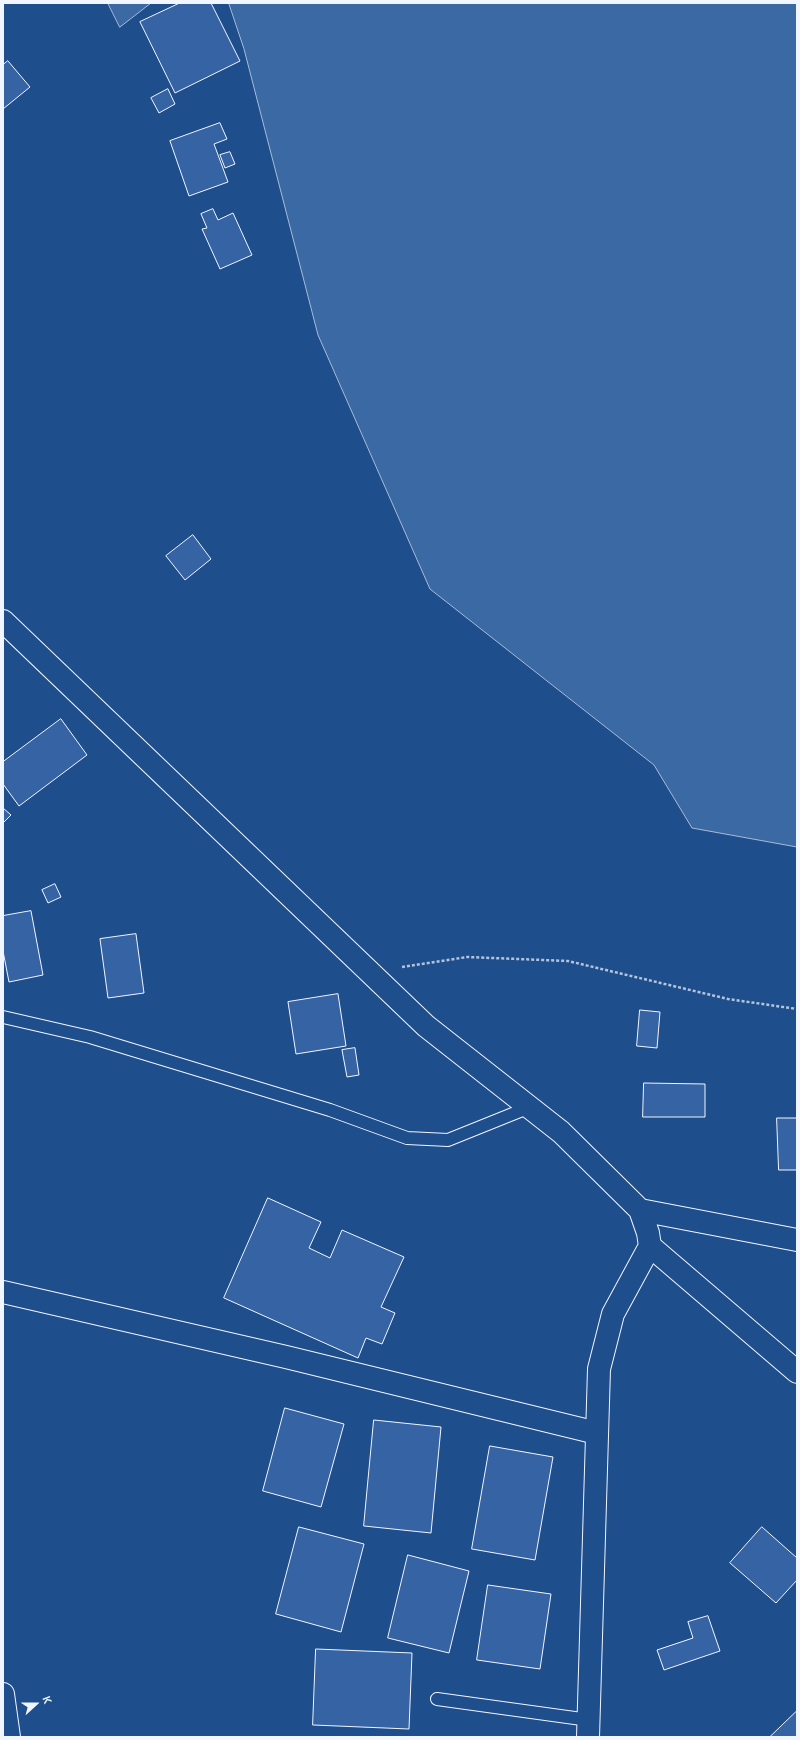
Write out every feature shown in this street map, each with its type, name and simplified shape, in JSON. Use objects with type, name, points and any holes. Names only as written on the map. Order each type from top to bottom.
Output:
[{"type":"street","points":[[3,621],[426,1026],[561,1132],[640,1210],[648,1233],[650,1246],[613,1314],[599,1369],[589,1728]]},
{"type":"street","points":[[640,1210],[797,1240]]},
{"type":"street","points":[[650,1246],[797,1372]]},
{"type":"street","points":[[3,1292],[293,1359],[597,1433]]},
{"type":"street","points":[[3,1694],[10,1737]]},
{"type":"lane","points":[[3,1017],[98,1040],[330,1110],[407,1138],[448,1140],[530,1107]]},
{"type":"lane","points":[[437,1699],[589,1728]]},
{"type":"path","points":[[370,972],[466,957],[568,961],[728,999],[797,1009]]},
{"type":"water","points":[[108,3],[151,3],[120,27]]},
{"type":"water","points":[[229,3],[797,3],[797,847],[692,828],[654,765],[430,589],[318,335],[244,49]]},
{"type":"building","points":[[180,3],[211,3],[240,61],[175,93],[140,22]]},
{"type":"building","points":[[8,61],[30,87],[3,109],[3,65]]},
{"type":"building","points":[[168,89],[175,104],[159,113],[151,98]]},
{"type":"building","points":[[220,123],[227,139],[214,144],[228,182],[189,196],[170,141]]},
{"type":"building","points":[[230,152],[235,164],[225,168],[220,155]]},
{"type":"building","points":[[213,209],[218,220],[233,213],[252,255],[220,269],[202,229],[207,228],[201,214]]},
{"type":"building","points":[[193,535],[211,559],[185,580],[166,556]]},
{"type":"building","points":[[61,719],[87,755],[19,806],[3,784],[3,762]]},
{"type":"building","points":[[3,808],[11,815],[3,823]]},
{"type":"building","points":[[55,884],[61,897],[48,903],[42,890]]},
{"type":"building","points":[[31,911],[43,975],[9,982],[3,951],[3,916]]},
{"type":"building","points":[[136,934],[144,993],[108,998],[100,939]]},
{"type":"building","points":[[338,994],[346,1046],[296,1054],[288,1002]]},
{"type":"building","points":[[640,1010],[660,1012],[657,1048],[637,1046]]},
{"type":"building","points":[[355,1048],[359,1075],[347,1077],[342,1050]]},
{"type":"building","points":[[644,1083],[705,1084],[705,1117],[643,1117]]},
{"type":"building","points":[[777,1118],[797,1118],[797,1170],[779,1170]]},
{"type":"building","points":[[268,1198],[321,1222],[309,1248],[330,1258],[342,1230],[404,1257],[381,1307],[395,1313],[382,1344],[366,1338],[358,1358],[224,1298]]},
{"type":"building","points":[[285,1408],[344,1424],[321,1507],[263,1491]]},
{"type":"building","points":[[374,1420],[441,1427],[431,1533],[364,1526]]},
{"type":"building","points":[[490,1446],[553,1457],[535,1560],[472,1549]]},
{"type":"building","points":[[299,1527],[364,1544],[341,1632],[276,1614]]},
{"type":"building","points":[[762,1527],[797,1558],[797,1580],[776,1603],[730,1563]]},
{"type":"building","points":[[408,1555],[469,1571],[449,1653],[388,1638]]},
{"type":"building","points":[[488,1585],[551,1594],[540,1669],[477,1660]]},
{"type":"building","points":[[708,1616],[720,1651],[664,1670],[657,1650],[693,1638],[688,1622]]},
{"type":"building","points":[[316,1649],[412,1653],[409,1729],[313,1725]]},
{"type":"building","points":[[797,1711],[797,1737],[770,1737]]}]
